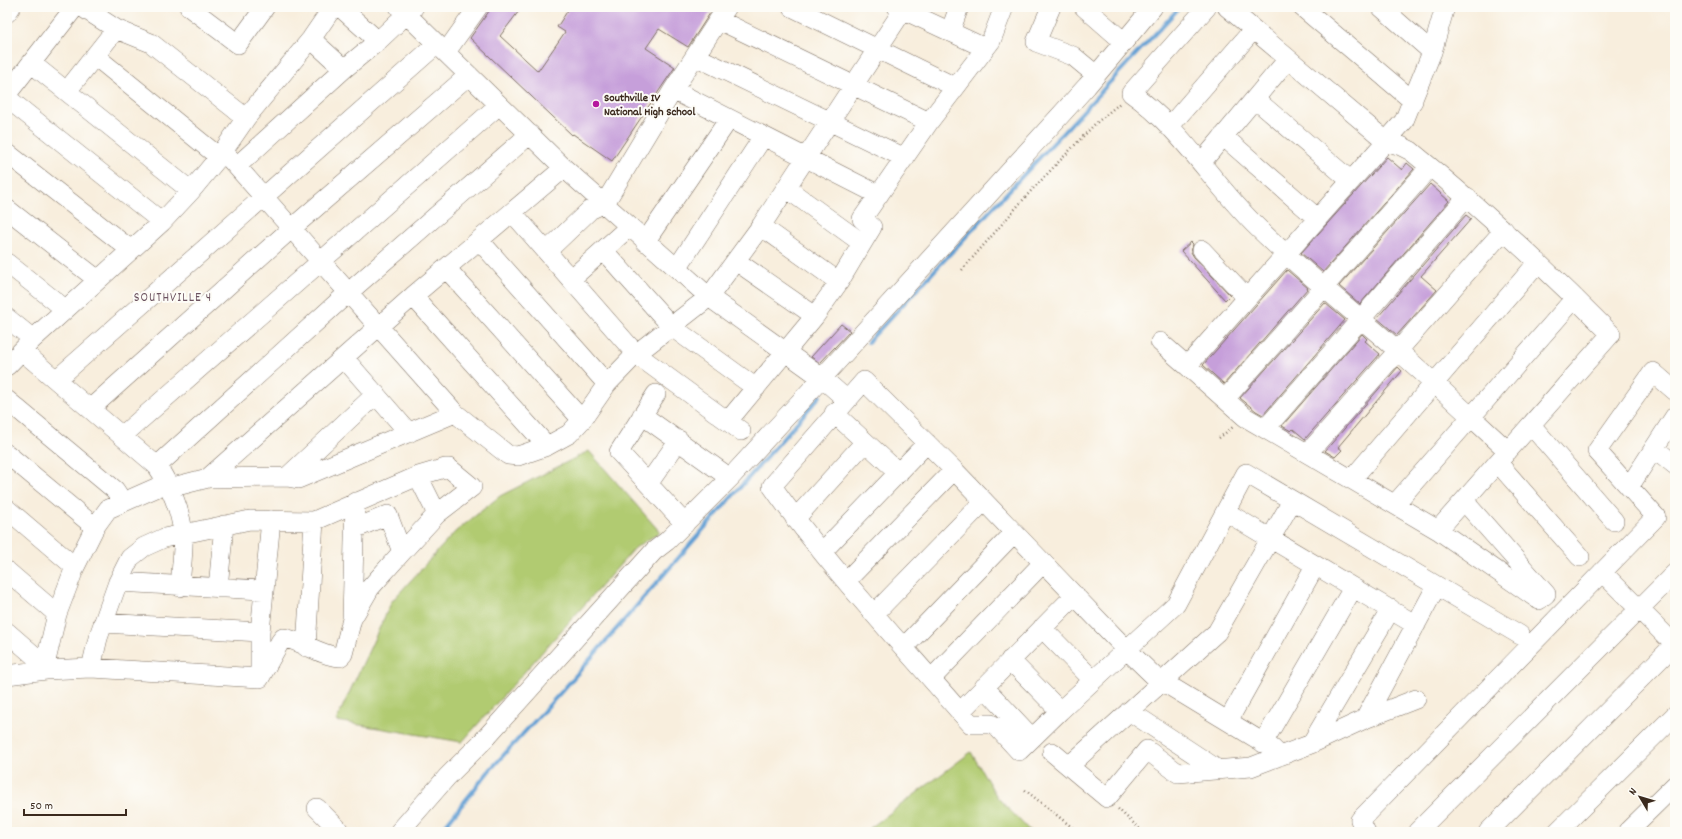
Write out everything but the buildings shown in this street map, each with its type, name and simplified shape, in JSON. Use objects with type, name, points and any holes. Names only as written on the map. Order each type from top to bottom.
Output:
[{"type":"street","points":[[7,13],[11,7]]},
{"type":"street","points":[[7,94],[75,7]]},
{"type":"street","points":[[82,7],[116,29],[151,43],[246,118]]},
{"type":"street","points":[[189,7],[238,44],[264,7]]},
{"type":"street","points":[[7,366],[65,309],[162,222],[191,191],[221,154],[246,118],[311,39],[333,7]]},
{"type":"street","points":[[340,7],[378,41]]},
{"type":"street","points":[[792,7],[955,87]]},
{"type":"street","points":[[950,32],[959,7]]},
{"type":"street","points":[[512,212],[636,354],[735,426],[756,388],[815,316],[839,282],[872,227],[862,219],[929,122],[991,41],[1004,7]]},
{"type":"street","points":[[1051,7],[1036,42],[1073,56],[1096,75]]},
{"type":"street","points":[[1084,7],[1124,42]]},
{"type":"street","points":[[399,832],[447,777],[480,744],[654,551],[684,524],[730,478],[822,378],[1096,75],[1153,7]]},
{"type":"street","points":[[1208,7],[1131,93],[1143,101],[1169,127],[1252,222],[1286,254],[1398,350],[1470,416],[1580,557]]},
{"type":"street","points":[[1227,7],[1386,141],[1406,148],[1467,197],[1538,262],[1611,334],[1438,530]]},
{"type":"street","points":[[1302,7],[1413,101]]},
{"type":"street","points":[[1187,366],[1404,121],[1432,52],[1445,7]]},
{"type":"street","points":[[56,380],[265,197],[441,48],[476,8]]},
{"type":"street","points":[[95,56],[237,166],[455,413],[508,454],[518,456],[547,446],[570,434],[608,384],[636,354],[708,297],[761,226],[879,49],[902,8],[985,48]]},
{"type":"street","points":[[237,166],[344,69],[378,41],[407,10],[441,48],[499,105],[564,168],[605,203],[645,242],[678,268],[708,297],[822,378],[847,400]]},
{"type":"street","points":[[1390,10],[1432,52]]},
{"type":"street","points":[[547,251],[590,210],[605,203],[673,90],[723,14],[854,86],[929,122]]},
{"type":"street","points":[[67,91],[116,29]]},
{"type":"street","points":[[1169,127],[1253,30]]},
{"type":"street","points":[[311,39],[344,69]]},
{"type":"street","points":[[696,56],[905,158]]},
{"type":"street","points":[[1201,163],[1288,59]]},
{"type":"street","points":[[31,63],[191,191]]},
{"type":"street","points":[[90,409],[292,228],[469,75]]},
{"type":"street","points":[[673,90],[879,195]]},
{"type":"street","points":[[7,98],[162,222]]},
{"type":"street","points":[[1255,99],[1351,181]]},
{"type":"street","points":[[122,436],[320,260],[499,105]]},
{"type":"street","points":[[645,242],[729,119]]},
{"type":"street","points":[[157,466],[349,292],[530,134]]},
{"type":"street","points":[[1223,136],[1317,218]]},
{"type":"street","points":[[678,268],[763,137]]},
{"type":"street","points":[[7,153],[131,250]]},
{"type":"street","points":[[1225,399],[1430,167]]},
{"type":"street","points":[[208,478],[413,296],[564,168]]},
{"type":"street","points":[[786,188],[862,244]]},
{"type":"street","points":[[1266,428],[1467,197]]},
{"type":"street","points":[[7,208],[98,280]]},
{"type":"street","points":[[761,226],[839,282]]},
{"type":"street","points":[[571,279],[629,227]]},
{"type":"street","points":[[1308,453],[1504,230]]},
{"type":"street","points":[[479,240],[608,384]]},
{"type":"street","points":[[603,250],[672,327],[756,388]]},
{"type":"street","points":[[1202,250],[1247,298]]},
{"type":"street","points":[[736,261],[815,316]]},
{"type":"street","points":[[1352,479],[1538,262]]},
{"type":"street","points":[[7,263],[65,309]]},
{"type":"street","points":[[446,268],[582,420]]},
{"type":"street","points":[[413,296],[547,446]]},
{"type":"street","points":[[1395,504],[1470,416],[1575,298]]},
{"type":"street","points":[[7,318],[56,380],[157,466],[168,486],[177,509],[183,534],[180,586]]},
{"type":"street","points":[[1160,342],[1245,416],[1438,530],[1539,600],[1546,594],[1464,501]]},
{"type":"street","points":[[344,358],[409,433]]},
{"type":"street","points":[[1366,832],[1360,820],[1656,517],[1597,451],[1653,372],[1675,390]]},
{"type":"street","points":[[1280,756],[1263,743],[1155,677],[1126,649],[954,470],[864,381],[834,413],[772,486],[795,519],[822,552],[971,724],[991,724],[997,727],[1019,751],[1126,649],[1176,604],[1246,473],[1520,635]]},
{"type":"street","points":[[287,477],[376,394]]},
{"type":"street","points":[[656,394],[619,452],[684,524]]},
{"type":"street","points":[[7,400],[115,490],[123,502]]},
{"type":"street","points":[[46,668],[57,614],[75,567],[95,527],[108,509],[168,486],[208,478],[302,478],[455,413]]},
{"type":"street","points":[[834,413],[899,473]]},
{"type":"street","points":[[642,415],[679,440],[730,478]]},
{"type":"street","points":[[1629,487],[1675,416]]},
{"type":"street","points":[[1531,425],[1614,521]]},
{"type":"street","points":[[648,484],[679,440]]},
{"type":"street","points":[[795,519],[865,442]]},
{"type":"street","points":[[822,552],[927,443]]},
{"type":"street","points":[[1654,448],[1675,465]]},
{"type":"street","points":[[7,454],[95,527]]},
{"type":"street","points":[[91,668],[103,623],[118,582],[130,558],[144,547],[164,538],[250,520],[314,520],[418,476],[449,468],[472,487],[437,514],[402,552],[370,588],[352,619]]},
{"type":"street","points":[[847,580],[954,470]]},
{"type":"street","points":[[418,476],[437,514]]},
{"type":"street","points":[[875,613],[984,501]]},
{"type":"street","points":[[1069,766],[1217,632],[1292,501]]},
{"type":"street","points":[[260,678],[283,638],[289,638],[306,647],[340,657],[343,654],[352,619],[356,502]]},
{"type":"street","points":[[7,509],[75,567]]},
{"type":"street","points":[[1226,512],[1416,625]]},
{"type":"street","points":[[354,529],[388,515],[402,552]]},
{"type":"street","points":[[260,678],[260,632],[271,520]]},
{"type":"street","points":[[306,647],[314,520]]},
{"type":"street","points":[[218,588],[224,525]]},
{"type":"street","points":[[904,647],[1014,533]]},
{"type":"street","points":[[1491,567],[1508,551]]},
{"type":"street","points":[[931,679],[1043,563]]},
{"type":"street","points":[[1228,721],[1315,566]]},
{"type":"street","points":[[7,571],[57,614]]},
{"type":"street","points":[[1488,832],[1675,644],[1602,572]]},
{"type":"street","points":[[1417,832],[1675,572]]},
{"type":"street","points":[[118,582],[263,590]]},
{"type":"street","points":[[1365,719],[1436,586]]},
{"type":"street","points":[[1263,743],[1353,588]]},
{"type":"street","points":[[960,712],[1075,595]]},
{"type":"street","points":[[1312,744],[1391,609]]},
{"type":"street","points":[[103,623],[260,632]]},
{"type":"street","points":[[1042,628],[1093,680]]},
{"type":"street","points":[[7,632],[46,668]]},
{"type":"street","points":[[1010,660],[1060,711]]},
{"type":"street","points":[[7,675],[46,668],[91,668],[260,678]]},
{"type":"street","points":[[984,687],[1032,738]]},
{"type":"street","points":[[1052,752],[1107,798],[1147,750],[1178,773],[1251,767],[1312,744],[1365,719],[1416,699]]},
{"type":"street","points":[[1128,711],[1217,769]]},
{"type":"street","points":[[1557,832],[1675,715]]},
{"type":"street","points":[[1628,832],[1675,784]]},
{"type":"street","points":[[317,808],[336,825],[338,829],[337,832]]},
{"type":"path","points":[[962,270],[1030,192],[1094,125],[1131,93]]},
{"type":"path","points":[[1024,790],[1078,832]]},
{"type":"path","points":[[1107,798],[1141,830],[1139,832]]},
{"type":"green space","points":[[589,451],[660,532],[635,548],[462,742],[336,721],[392,601],[455,532],[500,496]]},
{"type":"green space","points":[[971,752],[997,797],[1031,832],[865,832]]},
{"type":"waterway","points":[[868,342],[1180,7]]},
{"type":"waterway","points":[[440,832],[489,771],[563,690],[820,396]]},
{"type":"place","name":"Southville IV National High School","points":[[596,104]]},
{"type":"district","name":"SOUTHVILLE 4","points":[[173,296]]}]
